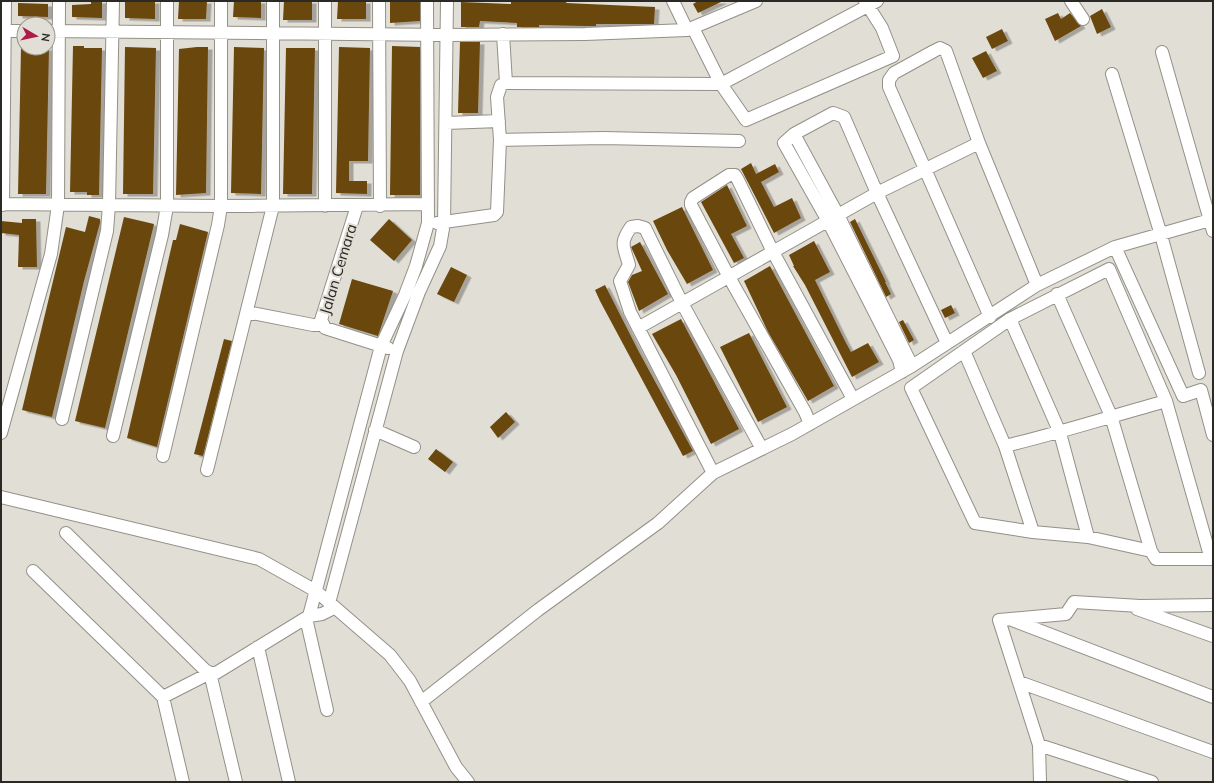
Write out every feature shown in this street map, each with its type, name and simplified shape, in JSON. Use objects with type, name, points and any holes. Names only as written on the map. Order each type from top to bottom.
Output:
[{"type":"street","points":[[6,1],[3,31],[2,204],[167,206],[380,206],[428,204]]},
{"type":"street","points":[[56,16],[59,1]]},
{"type":"street","points":[[62,420],[107,231],[109,205],[113,1]]},
{"type":"street","points":[[113,436],[160,243],[167,206],[167,1]]},
{"type":"street","points":[[163,456],[218,225],[221,206],[221,1]]},
{"type":"street","points":[[207,470],[273,206],[273,1]]},
{"type":"street","points":[[325,1],[325,206]]},
{"type":"street","points":[[379,1],[380,206]]},
{"type":"street","points":[[327,710],[308,617],[381,346],[423,248],[428,223],[427,1]]},
{"type":"street","points":[[163,697],[210,673],[216,673],[308,617],[322,614],[332,605],[396,351],[419,292],[440,246],[444,223],[448,35],[447,1]]},
{"type":"street","points":[[428,223],[444,223],[494,215],[498,208],[500,140],[497,97],[501,85],[506,83],[721,84],[870,2],[893,56],[746,120],[721,84],[673,1]]},
{"type":"street","points":[[56,31],[273,32],[448,35],[690,29],[756,1]]},
{"type":"street","points":[[1071,1],[1083,19]]},
{"type":"street","points":[[3,31],[16,31]]},
{"type":"street","points":[[503,34],[506,83]]},
{"type":"street","points":[[990,317],[889,86],[889,80],[894,74],[940,48],[946,51],[979,143],[1037,285]]},
{"type":"street","points":[[421,702],[538,610],[658,523],[713,473],[810,424],[907,369],[946,343],[990,317],[1037,285],[1115,248],[1161,234],[1212,226],[1162,52]]},
{"type":"street","points":[[1,433],[51,254],[58,205],[54,56]]},
{"type":"street","points":[[1112,74],[1161,234],[1199,373]]},
{"type":"street","points":[[428,103],[446,102]]},
{"type":"street","points":[[869,290],[784,143],[794,134],[833,113],[844,117],[877,194],[952,359]]},
{"type":"street","points":[[446,123],[499,121]]},
{"type":"street","points":[[794,134],[838,215],[899,360],[907,369]]},
{"type":"street","points":[[500,140],[604,138],[739,141]]},
{"type":"street","points":[[638,328],[838,215],[926,168],[979,143]]},
{"type":"street","points":[[810,424],[805,412],[729,277],[691,205],[691,202],[729,176],[734,175],[738,180],[773,252],[853,399]]},
{"type":"street","name":"Jalan Cemara","points":[[357,206],[322,320],[323,325],[336,331],[396,351]]},
{"type":"street","points":[[713,473],[630,312],[620,281],[629,265],[623,246],[623,238],[631,228],[638,226],[645,228],[682,303],[762,449]]},
{"type":"street","points":[[1115,248],[1183,396],[1201,390],[1213,435]]},
{"type":"street","points":[[1058,294],[1111,416],[1151,551],[1156,559],[1211,559],[1166,401],[1109,269],[1058,294],[1010,319],[911,388],[975,522],[1033,532],[1088,537],[1151,551]]},
{"type":"street","points":[[247,312],[313,325],[323,325]]},
{"type":"street","points":[[1010,319],[1060,433],[1088,537]]},
{"type":"street","points":[[961,334],[1005,446],[1033,532]]},
{"type":"street","points":[[1005,446],[1060,433],[1111,416],[1166,401]]},
{"type":"street","points":[[375,430],[414,448]]},
{"type":"street","points":[[1,497],[259,559],[316,591],[390,655],[410,681],[456,767],[468,782]]},
{"type":"street","points":[[66,533],[210,673],[236,782]]},
{"type":"street","points":[[33,571],[163,697],[183,782]]},
{"type":"street","points":[[1040,782],[1039,745],[999,620],[1066,614],[1074,602],[1212,609]]},
{"type":"street","points":[[1128,605],[1213,636]]},
{"type":"street","points":[[1008,619],[1213,697]]},
{"type":"street","points":[[258,647],[289,782]]},
{"type":"street","points":[[1019,682],[1213,752]]},
{"type":"street","points":[[1039,745],[1152,782]]},
{"type":"building","points":[[91,1],[102,1],[102,18],[72,17],[72,5],[91,4]]},
{"type":"building","points":[[125,1],[155,1],[155,19],[125,18]]},
{"type":"building","points":[[179,1],[207,1],[206,19],[178,19]]},
{"type":"building","points":[[234,1],[261,1],[261,18],[233,17]]},
{"type":"building","points":[[284,1],[312,1],[312,20],[283,20]]},
{"type":"building","points":[[338,1],[366,1],[366,19],[337,19]]},
{"type":"building","points":[[390,1],[420,1],[420,21],[390,23]]},
{"type":"building","points":[[511,1],[567,1],[566,3],[655,7],[654,24],[596,24],[596,26],[539,25],[539,27],[517,27],[517,23],[480,21],[479,27],[461,27],[461,2],[511,4]]},
{"type":"building","points":[[698,1],[723,1],[698,13],[693,4]]},
{"type":"building","points":[[18,3],[48,4],[48,16],[18,16]]},
{"type":"building","points":[[1102,9],[1111,27],[1097,34],[1090,16]]},
{"type":"building","points":[[1058,13],[1061,19],[1070,13],[1081,26],[1055,41],[1045,19]]},
{"type":"building","points":[[1002,29],[1008,41],[992,49],[986,37]]},
{"type":"building","points":[[460,42],[480,42],[478,113],[458,113]]},
{"type":"building","points":[[73,46],[84,46],[84,48],[102,48],[99,195],[87,195],[87,192],[70,192]]},
{"type":"building","points":[[392,46],[420,47],[420,195],[390,195]]},
{"type":"building","points":[[125,47],[156,48],[153,194],[123,194]]},
{"type":"building","points":[[208,47],[206,193],[176,195],[179,49]]},
{"type":"building","points":[[234,47],[264,48],[261,194],[231,193]]},
{"type":"building","points":[[339,47],[370,48],[368,161],[349,161],[349,181],[367,181],[367,194],[336,193]]},
{"type":"building","points":[[286,48],[315,48],[312,194],[283,194]]},
{"type":"building","points":[[986,51],[997,71],[983,78],[972,58]]},
{"type":"building","points":[[21,56],[49,56],[46,194],[18,194]]},
{"type":"building","points":[[751,163],[756,174],[775,164],[779,172],[761,182],[774,207],[792,198],[801,218],[774,233],[741,169]]},
{"type":"building","points":[[727,185],[747,226],[731,234],[744,258],[734,263],[701,202]]},
{"type":"building","points":[[682,207],[713,270],[687,284],[667,250],[653,221]]},
{"type":"building","points":[[89,216],[100,219],[100,223],[84,281],[52,417],[22,410],[66,227],[85,232]]},
{"type":"building","points":[[124,217],[154,224],[105,428],[75,421]]},
{"type":"building","points":[[22,219],[36,219],[37,267],[18,267],[19,235],[1,233],[1,221],[22,223]]},
{"type":"building","points":[[389,219],[412,240],[394,261],[370,240]]},
{"type":"building","points":[[855,219],[891,294],[886,297],[850,222]]},
{"type":"building","points":[[180,224],[208,232],[157,447],[127,438],[173,240],[176,240]]},
{"type":"building","points":[[814,241],[830,272],[815,280],[845,341],[851,352],[868,343],[879,362],[852,377],[805,285],[793,266],[789,255]]},
{"type":"building","points":[[640,242],[668,294],[639,311],[628,282],[632,275],[642,271],[631,247]]},
{"type":"building","points":[[770,266],[834,386],[808,401],[768,332],[744,281]]},
{"type":"building","points":[[451,267],[467,275],[454,302],[437,294]]},
{"type":"building","points":[[352,279],[393,291],[378,336],[339,324]]},
{"type":"building","points":[[605,285],[639,352],[693,451],[683,456],[600,301],[595,290]]},
{"type":"building","points":[[951,305],[955,313],[945,318],[941,310]]},
{"type":"building","points":[[681,319],[739,429],[711,444],[676,375],[652,334]]},
{"type":"building","points":[[903,320],[914,340],[909,343],[899,322]]},
{"type":"building","points":[[749,333],[787,407],[758,422],[720,347]]},
{"type":"building","points":[[224,339],[232,341],[203,456],[194,454]]},
{"type":"building","points":[[506,412],[515,422],[498,438],[490,427]]},
{"type":"building","points":[[436,449],[453,462],[445,472],[428,459]]}]
